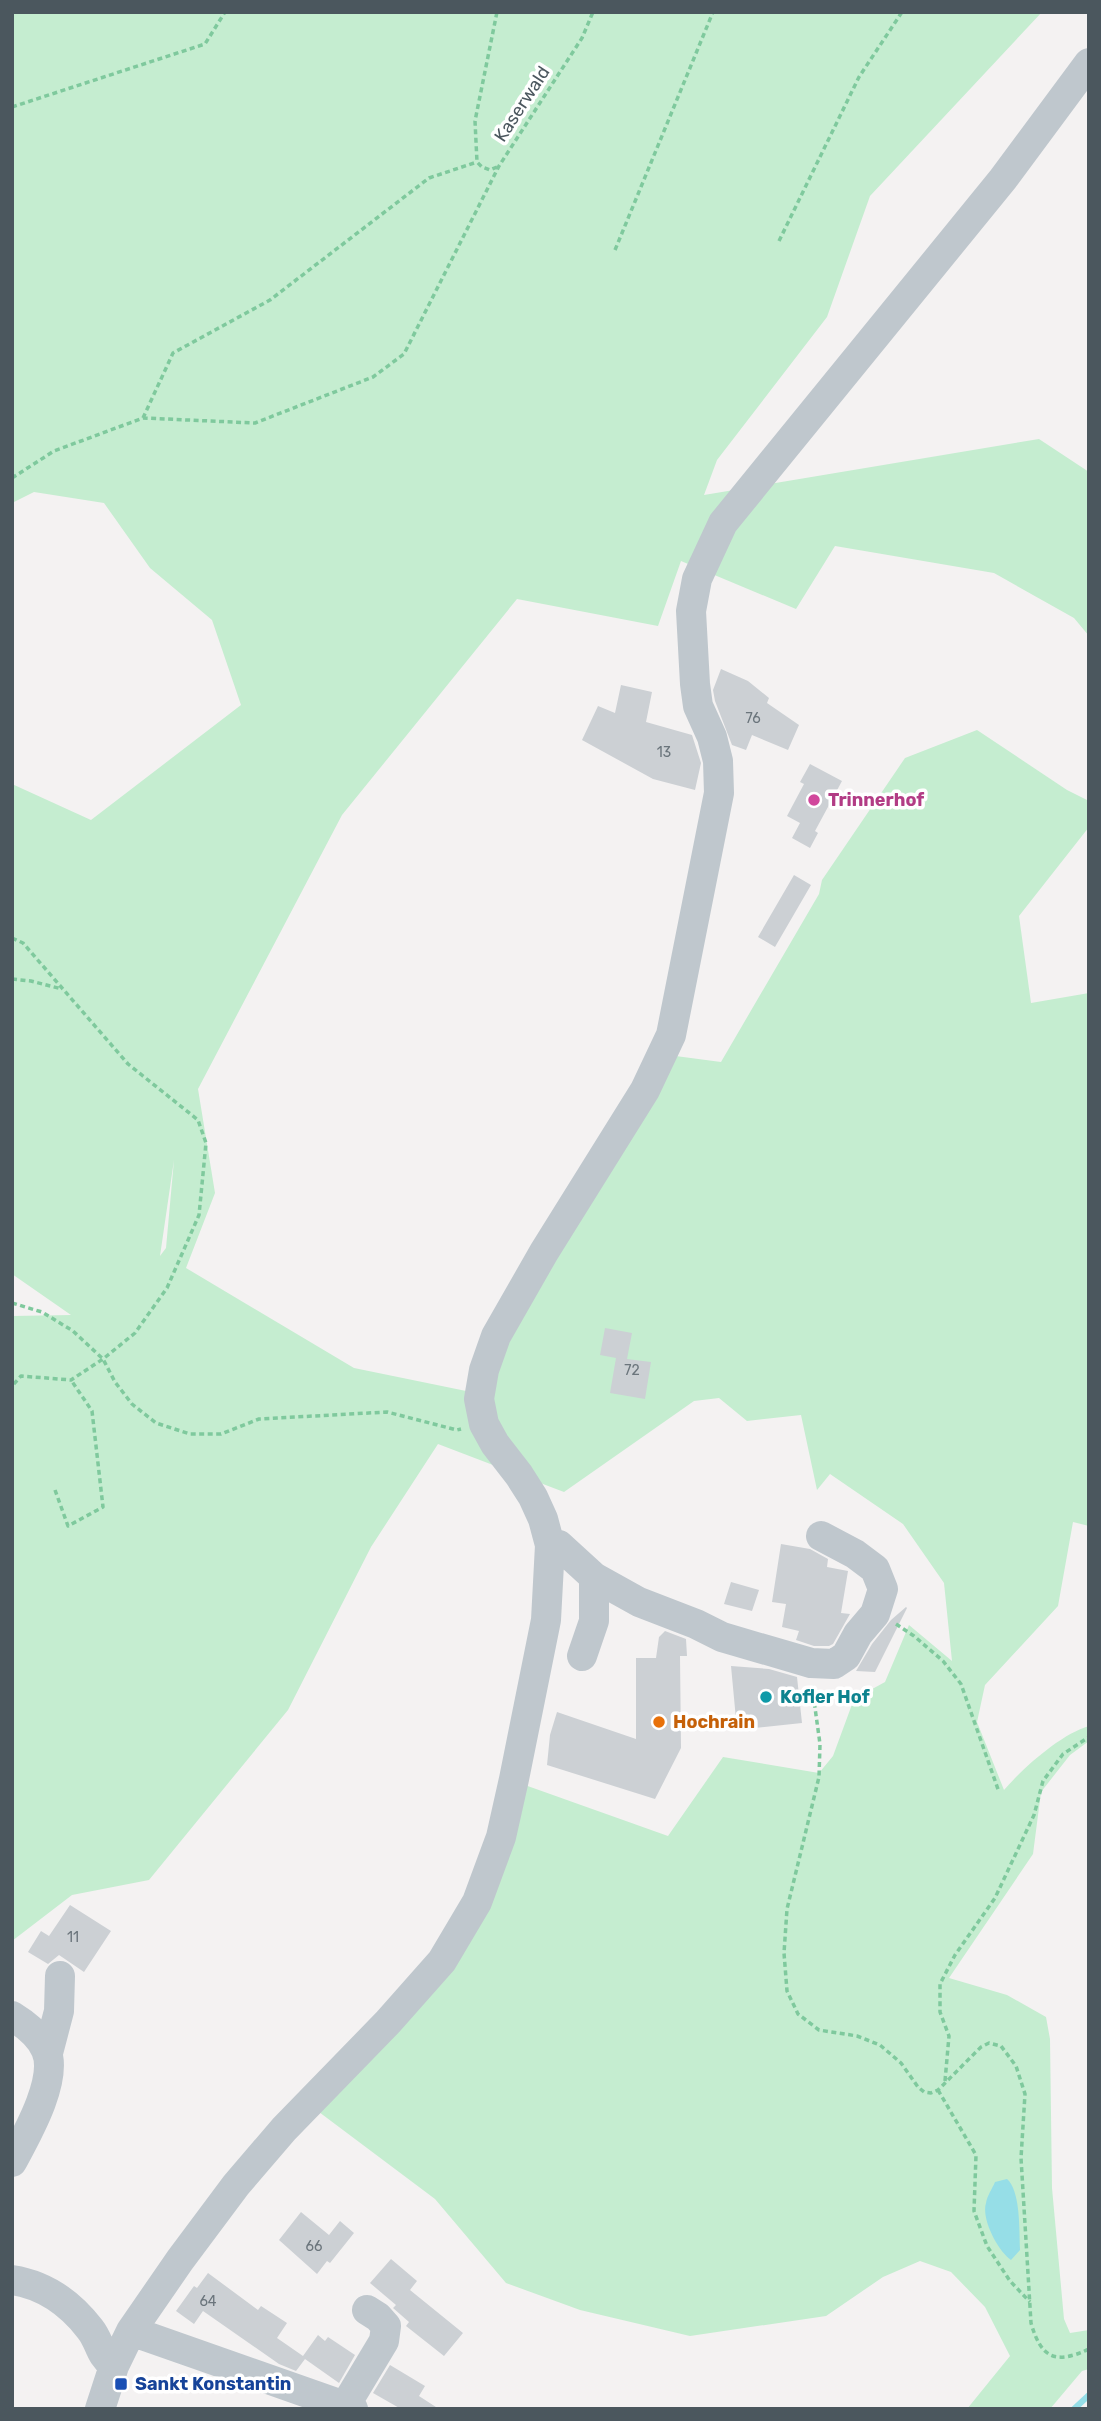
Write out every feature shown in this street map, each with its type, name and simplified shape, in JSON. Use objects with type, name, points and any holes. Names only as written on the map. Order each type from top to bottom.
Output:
[{"type":"street","points":[[100,2409],[114,2366],[131,2331],[236,2185],[284,2129],[388,2022],[442,1961],[477,1902],[501,1838],[546,1620],[550,1545],[533,1497],[484,1424],[480,1399],[484,1370],[496,1336],[544,1252],[645,1090],[671,1035],[719,793],[718,761],[712,737],[698,706],[695,684],[691,611],[697,579],[723,523],[1003,179],[1089,63]]},
{"type":"street","points":[[550,1545],[559,1545],[594,1577],[639,1602],[722,1637],[811,1663],[834,1664],[846,1656],[858,1634],[875,1614],[883,1589],[875,1569],[821,1535]]},
{"type":"street","points":[[582,1656],[594,1621],[594,1577]]},
{"type":"street","points":[[12,2162],[32,2125],[47,2087],[48,2053],[59,2011],[60,1976]]},
{"type":"street","points":[[12,2016],[39,2038],[48,2053]]},
{"type":"street","points":[[12,2280],[32,2283],[70,2306],[92,2331],[103,2356],[114,2366]]},
{"type":"street","points":[[131,2331],[349,2407],[384,2341],[386,2326],[367,2310]]},
{"type":"path","points":[[12,107],[205,44],[225,12]]},
{"type":"path","name":"Kaserwald","points":[[498,12],[475,121],[477,162],[490,170],[499,166],[582,38],[593,12]]},
{"type":"path","points":[[615,250],[713,12]]},
{"type":"path","points":[[779,242],[859,77],[902,12]]},
{"type":"path","points":[[143,418],[173,353],[270,300],[429,178],[477,162]]},
{"type":"path","points":[[12,478],[54,451],[143,418],[255,423],[373,377],[404,354],[499,166]]},
{"type":"path","points":[[12,939],[23,943],[128,1064],[198,1120],[206,1143],[198,1215],[167,1288],[135,1333],[71,1380],[21,1376],[12,1386]]},
{"type":"path","points":[[12,979],[64,990]]},
{"type":"path","points":[[12,1303],[42,1312],[73,1331],[103,1359],[115,1382],[132,1404],[156,1423],[190,1434],[221,1434],[259,1419],[387,1412],[457,1430],[484,1424]]},
{"type":"path","points":[[55,1490],[68,1526],[103,1507],[92,1411],[71,1380]]},
{"type":"path","points":[[875,1614],[914,1636],[943,1661],[961,1684],[999,1792]]},
{"type":"path","points":[[811,1663],[820,1744],[819,1777],[787,1909],[784,1953],[787,1991],[798,2014],[819,2030],[857,2036],[880,2045],[901,2063],[924,2092],[938,2090],[981,2047],[989,2043],[1001,2046],[1016,2066],[1025,2094],[1020,2158],[1031,2323],[1036,2339],[1046,2354],[1059,2358],[1089,2349]]},
{"type":"path","points":[[945,2081],[949,2036],[940,2012],[940,1984],[955,1955],[995,1898],[1034,1815],[1043,1781],[1063,1754],[1089,1737]]},
{"type":"path","points":[[938,2090],[976,2155],[974,2211],[987,2246],[1010,2281],[1030,2302]]},
{"type":"green space","points":[[12,12],[1042,12],[870,196],[827,317],[717,460],[704,495],[1039,439],[1089,472],[1089,636],[1074,618],[994,573],[835,546],[796,609],[681,561],[658,626],[517,599],[342,815],[198,1089],[215,1193],[186,1268],[354,1368],[471,1392],[668,1055],[721,1062],[819,894],[822,880],[905,758],[977,730],[1067,790],[1089,801],[1089,827],[1019,916],[1031,1003],[1089,993],[1089,1526],[1073,1522],[1058,1606],[985,1685],[977,1722],[1004,1790],[1032,1762],[1067,1736],[1089,1726],[1089,1741],[1070,1755],[1041,1792],[1033,1854],[949,1978],[1007,1995],[1046,2017],[1050,2039],[1052,2188],[1064,2319],[1070,2333],[1089,2330],[1089,2369],[1082,2371],[1050,2409],[967,2409],[1010,2356],[985,2307],[951,2272],[920,2261],[883,2277],[826,2316],[690,2336],[580,2310],[506,2283],[435,2199],[319,2112],[427,1986],[522,1784],[668,1836],[723,1757],[819,1773],[833,1756],[854,1699],[885,1682],[909,1625],[952,1661],[944,1583],[903,1524],[830,1474],[817,1490],[801,1415],[747,1421],[719,1398],[694,1401],[564,1492],[438,1444],[371,1547],[288,1710],[149,1880],[72,1895],[12,1941],[12,1316],[71,1315],[12,1274],[12,784],[91,820],[241,705],[212,620],[150,568],[104,503],[34,492],[12,503]],"holes":[[[174,1160],[166,1248],[160,1256]]]},
{"type":"water","points":[[1007,2179],[1015,2193],[1019,2223],[1020,2250],[1011,2260],[1001,2250],[992,2234],[985,2210],[987,2198],[995,2182]]},
{"type":"building","points":[[721,669],[748,681],[769,698],[767,703],[799,725],[788,750],[752,735],[746,750],[732,745],[713,690]]},
{"type":"building","points":[[621,685],[652,692],[646,722],[692,735],[701,763],[695,790],[653,779],[582,740],[598,706],[615,713]]},
{"type":"building","name":"Trinnerhof","points":[[810,764],[842,781],[815,831],[818,833],[810,848],[792,838],[800,823],[787,816],[804,784],[800,782]]},
{"type":"building","points":[[794,875],[811,885],[775,947],[758,937]]},
{"type":"building","points":[[605,1328],[632,1333],[627,1359],[651,1362],[645,1399],[610,1393],[616,1358],[600,1355]]},
{"type":"building","points":[[781,1544],[810,1549],[828,1559],[827,1567],[848,1571],[841,1613],[850,1614],[833,1644],[829,1646],[814,1646],[796,1640],[799,1631],[782,1627],[786,1604],[772,1602]]},
{"type":"building","points":[[731,1582],[759,1590],[752,1611],[724,1604]]},
{"type":"building","points":[[906,1607],[875,1672],[856,1671],[872,1644],[891,1620]]},
{"type":"building","name":"Hochrain","points":[[665,1631],[686,1639],[687,1656],[680,1656],[681,1748],[655,1799],[547,1765],[550,1735],[557,1712],[636,1739],[636,1658],[656,1658],[659,1637]]},
{"type":"building","name":"Kofler Hof","points":[[731,1666],[769,1669],[797,1677],[802,1723],[737,1730]]},
{"type":"building","points":[[70,1905],[111,1931],[84,1972],[59,1955],[48,1964],[28,1952],[41,1931],[49,1936]]},
{"type":"building","points":[[301,2212],[329,2235],[340,2221],[354,2233],[330,2263],[327,2261],[317,2274],[279,2240]]},
{"type":"building","points":[[391,2259],[417,2281],[410,2290],[463,2333],[444,2356],[406,2326],[409,2322],[393,2308],[396,2305],[370,2283]]},
{"type":"building","points":[[208,2273],[258,2310],[261,2306],[287,2323],[277,2338],[303,2356],[318,2335],[325,2341],[328,2337],[355,2355],[339,2383],[305,2359],[296,2371],[279,2364],[203,2311],[194,2324],[176,2311],[194,2286],[197,2288]]},
{"type":"building","points":[[390,2365],[425,2386],[419,2396],[439,2409],[401,2409],[373,2393]]},
{"type":"waterway","points":[[1074,2409],[1089,2395]]},
{"type":"place","name":"Trinnerhof","points":[[814,800]]},
{"type":"place","name":"Kofler Hof","points":[[766,1697]]},
{"type":"place","name":"Hochrain","points":[[659,1722]]},
{"type":"place","name":"Sankt Konstantin","points":[[121,2384]]}]
